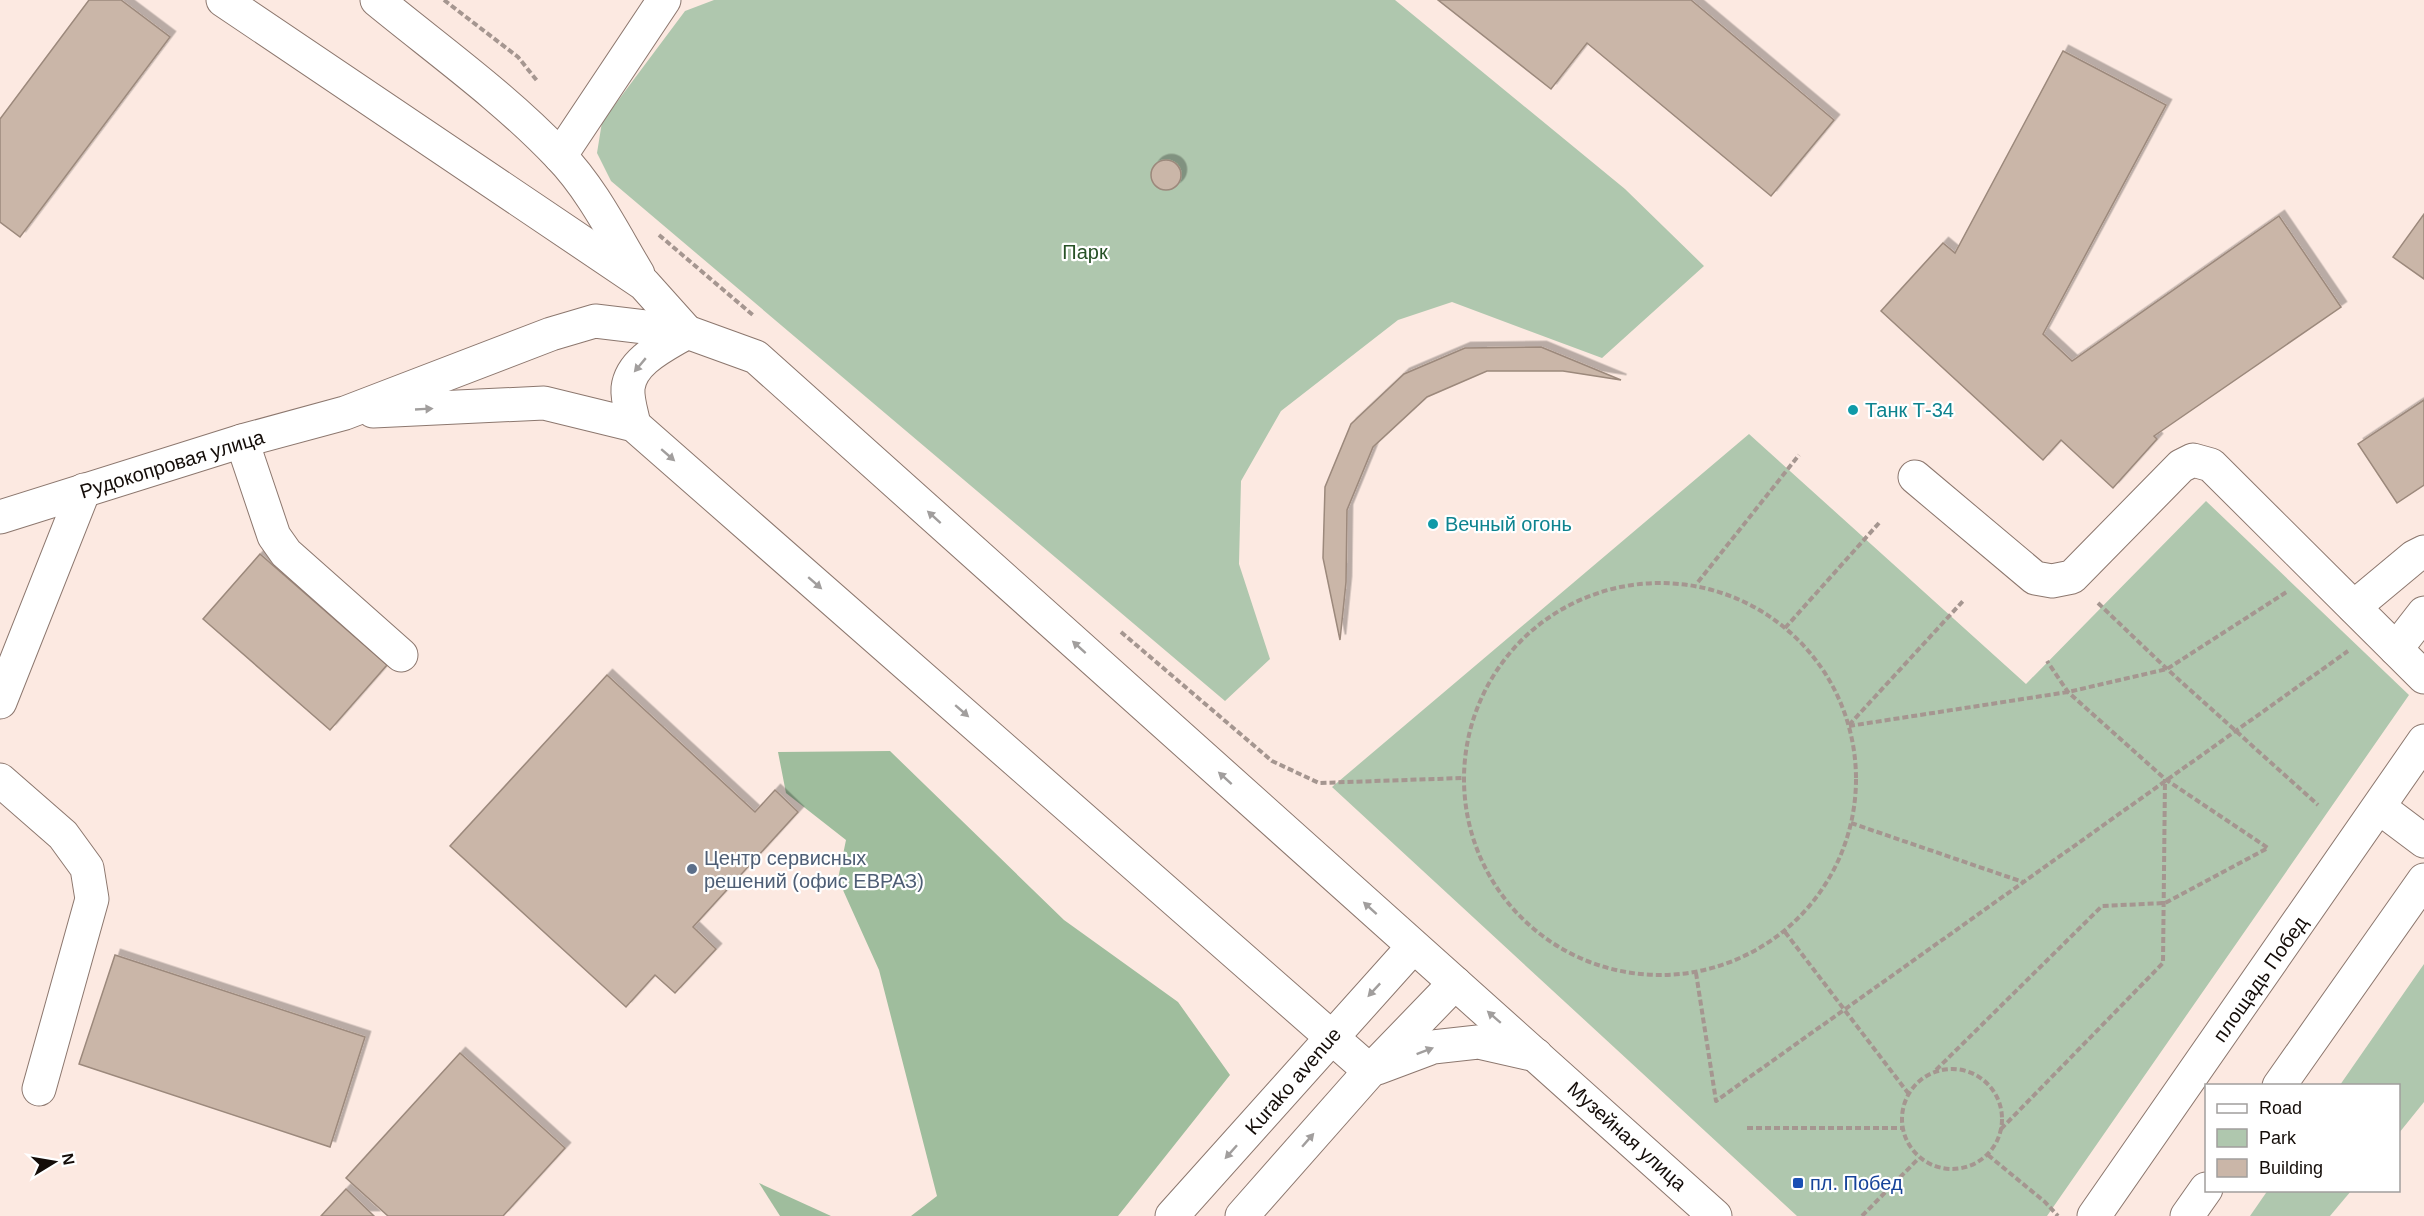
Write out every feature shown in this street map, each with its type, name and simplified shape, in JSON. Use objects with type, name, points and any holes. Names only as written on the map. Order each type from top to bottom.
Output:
[{"type":"main road","points":[[223,0],[644,284]]},
{"type":"main road","points":[[377,0],[517,116],[560,156],[585,187],[644,284],[687,332],[643,360],[631,376],[628,390],[634,425]]},
{"type":"main road","points":[[560,156],[664,0]]},
{"type":"main road","name":"Музейная улица","points":[[345,413],[551,334],[595,321],[687,332],[756,357],[1413,947],[1539,1055],[1715,1216]]},
{"type":"main road","points":[[345,413],[544,403],[634,425],[1370,1071]]},
{"type":"main road","name":"Рудокопровая улица","points":[[0,517],[242,441],[345,413]]},
{"type":"main road","points":[[242,441],[274,536],[286,553],[401,655]]},
{"type":"main road","points":[[1915,477],[2035,578],[2052,581],[2072,577],[2181,466],[2193,460],[2211,465],[2424,677]]},
{"type":"main road","points":[[0,702],[84,490]]},
{"type":"main road","points":[[2354,607],[2414,557],[2424,552]]},
{"type":"main road","points":[[2386,639],[2424,613]]},
{"type":"main road","name":"площадь Побед","points":[[2094,1216],[2380,808],[2424,741]]},
{"type":"main road","points":[[0,780],[63,835],[87,868],[92,899],[39,1089]]},
{"type":"main road","points":[[2380,808],[2424,841]]},
{"type":"main road","points":[[2280,1084],[2424,880]]},
{"type":"main road","name":"Kurako avenue","points":[[1172,1216],[1295,1082],[1332,1036],[1413,947]]},
{"type":"main road","points":[[1242,1216],[1370,1071],[1455,983]]},
{"type":"main road","points":[[1370,1071],[1433,1047],[1478,1042],[1539,1055]]},
{"type":"main road","points":[[2187,1216],[2205,1190]]},
{"type":"path","points":[[444,0],[518,57],[540,85]]},
{"type":"path","points":[[654,231],[763,324]]},
{"type":"path","points":[[1698,582],[1799,454]]},
{"type":"path","points":[[1785,628],[1879,523]]},
{"type":"path","points":[[1849,726],[2068,692],[2167,669],[2318,571]]},
{"type":"path","points":[[2072,577],[2167,669],[2318,805]]},
{"type":"path","points":[[1654,582],[1698,582],[1751,605],[1785,628],[1813,656],[1835,689],[1849,726],[1856,768],[1851,823],[1841,855],[1819,895],[1785,932],[1761,949],[1729,964],[1696,973],[1638,975],[1582,961],[1533,931],[1495,887],[1471,835],[1463,778],[1472,718],[1500,665],[1542,622],[1595,593],[1654,582]]},
{"type":"path","points":[[1849,726],[1963,601]]},
{"type":"path","points":[[1118,629],[1272,761],[1319,783],[1463,778]]},
{"type":"path","points":[[1696,973],[1716,1101],[2165,779],[2237,731],[2386,639]]},
{"type":"path","points":[[1936,1070],[1954,1068],[1969,1071],[1982,1078],[1992,1088],[1999,1101],[2002,1115],[2001,1129],[1996,1143],[1988,1155],[1970,1166],[1949,1169],[1928,1164],[1911,1149],[1902,1128],[1901,1116],[1908,1093],[1920,1079],[1936,1070],[2102,906],[2165,903],[2268,848],[2165,779],[2068,692],[2047,661]]},
{"type":"path","points":[[2001,1129],[2163,963],[2165,779]]},
{"type":"path","points":[[1851,823],[2023,882]]},
{"type":"path","points":[[1785,932],[1908,1093]]},
{"type":"path","points":[[1747,1128],[1902,1128]]},
{"type":"path","points":[[1988,1155],[2045,1202],[2058,1216]]},
{"type":"path","points":[[1862,1216],[1919,1158]]},
{"type":"green space","name":"Парк","points":[[714,0],[1395,0],[1625,189],[1704,266],[1602,358],[1452,302],[1398,320],[1281,411],[1241,481],[1239,564],[1270,659],[1225,701],[611,181],[597,153],[602,122],[685,11]]},
{"type":"green space","points":[[1749,434],[2026,684],[2206,501],[2409,695],[2047,1216],[1797,1216],[1332,787]]},
{"type":"green space","points":[[890,751],[1064,920],[1178,1002],[1230,1075],[1118,1216],[911,1216],[937,1196],[879,970],[838,879],[846,840],[786,793],[778,752]]},
{"type":"green space","points":[[2424,964],[2424,1102],[2400,1132],[2400,1084],[2341,1084]]},
{"type":"green space","points":[[759,1183],[831,1216],[780,1216]]},
{"type":"green space","points":[[2267,1192],[2350,1192],[2330,1216],[2250,1216]]},
{"type":"building","points":[[89,0],[121,0],[170,37],[20,237],[0,222],[0,119]]},
{"type":"building","points":[[1438,0],[1691,0],[1834,120],[1771,196],[1587,43],[1551,89]]},
{"type":"building","points":[[2063,51],[2166,105],[2043,334],[2072,361],[2279,216],[2341,307],[2154,436],[2157,439],[2113,488],[2061,440],[2043,460],[1881,311],[1943,243],[1955,253]]},
{"type":"building","points":[[1166,160],[1172,161],[1180,169],[1180,181],[1172,189],[1166,190],[1160,189],[1152,181],[1151,175],[1152,169],[1160,161]]},
{"type":"building","points":[[2424,214],[2424,279],[2393,257]]},
{"type":"building","points":[[1541,347],[1621,380],[1563,371],[1487,371],[1427,397],[1373,447],[1347,510],[1346,582],[1340,640],[1323,558],[1325,487],[1351,424],[1404,374],[1465,348]]},
{"type":"building","points":[[2424,400],[2424,485],[2397,503],[2358,444]]},
{"type":"building","points":[[260,554],[387,665],[330,730],[203,619]]},
{"type":"building","points":[[607,675],[755,812],[775,790],[798,812],[693,927],[716,949],[675,993],[655,975],[626,1007],[450,846]]},
{"type":"building","points":[[115,955],[365,1037],[330,1147],[79,1064]]},
{"type":"building","points":[[460,1053],[565,1148],[503,1216],[388,1216],[346,1178]]},
{"type":"building","points":[[346,1189],[374,1216],[321,1216]]},
{"type":"place","name":"Танк Т-34","points":[[1853,410]]},
{"type":"place","name":"Вечный огонь","points":[[1433,524]]},
{"type":"place","name":"Центр сервисных решений (офис ЕВРАЗ)","points":[[692,869]]},
{"type":"place","name":"пл. Побед","points":[[1798,1183]]}]
